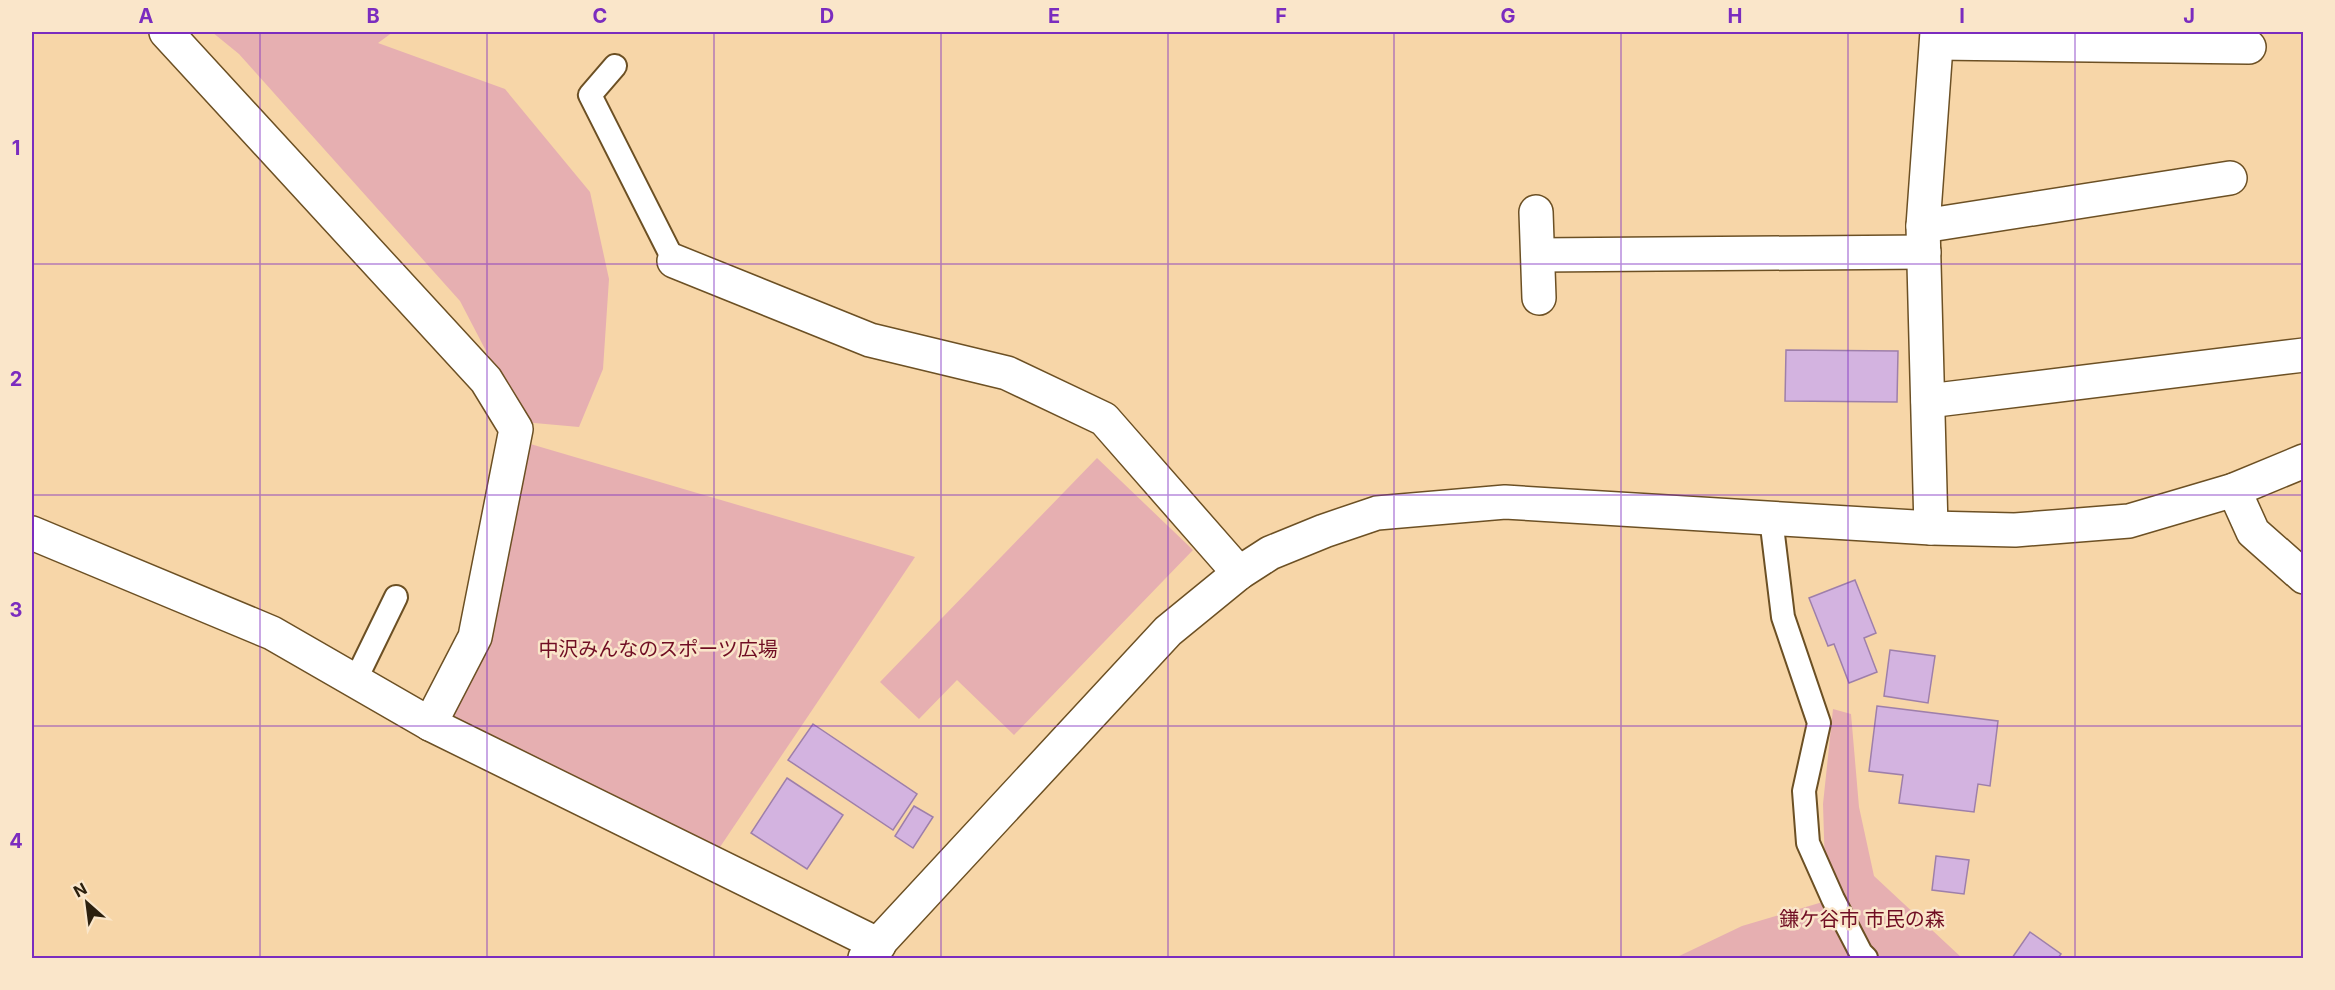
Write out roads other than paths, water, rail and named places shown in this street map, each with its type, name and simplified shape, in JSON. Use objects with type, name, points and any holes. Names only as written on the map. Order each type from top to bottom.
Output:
[{"type":"street","points":[[166,32],[486,380],[516,429],[475,637],[430,724]]},
{"type":"street","points":[[1931,528],[1924,239],[1937,37],[2249,47]]},
{"type":"street","points":[[1538,255],[1924,239],[2230,178]]},
{"type":"street","points":[[1536,212],[1539,298]]},
{"type":"street","points":[[674,261],[870,340],[1007,373],[1104,419],[1239,573]]},
{"type":"street","points":[[1928,401],[2304,355]]},
{"type":"street","points":[[32,533],[272,633],[430,724],[872,952],[1168,631],[1239,573],[1270,553],[1324,531],[1377,513],[1505,502],[1931,528],[2015,530],[2129,521],[2234,490],[2304,461]]},
{"type":"street","points":[[2234,490],[2253,532],[2304,578]]},
{"type":"lane","points":[[615,66],[590,95],[674,261]]},
{"type":"lane","points":[[1771,518],[1784,616],[1819,723],[1804,791],[1808,843],[1833,899],[1866,958]]},
{"type":"lane","points":[[355,681],[396,597]]},
{"type":"park label","name":"中沢みんなのスポーツ広場","points":[[658,649]]},
{"type":"park label","name":"鎌ケ谷市 市民の森","points":[[1862,919]]}]
